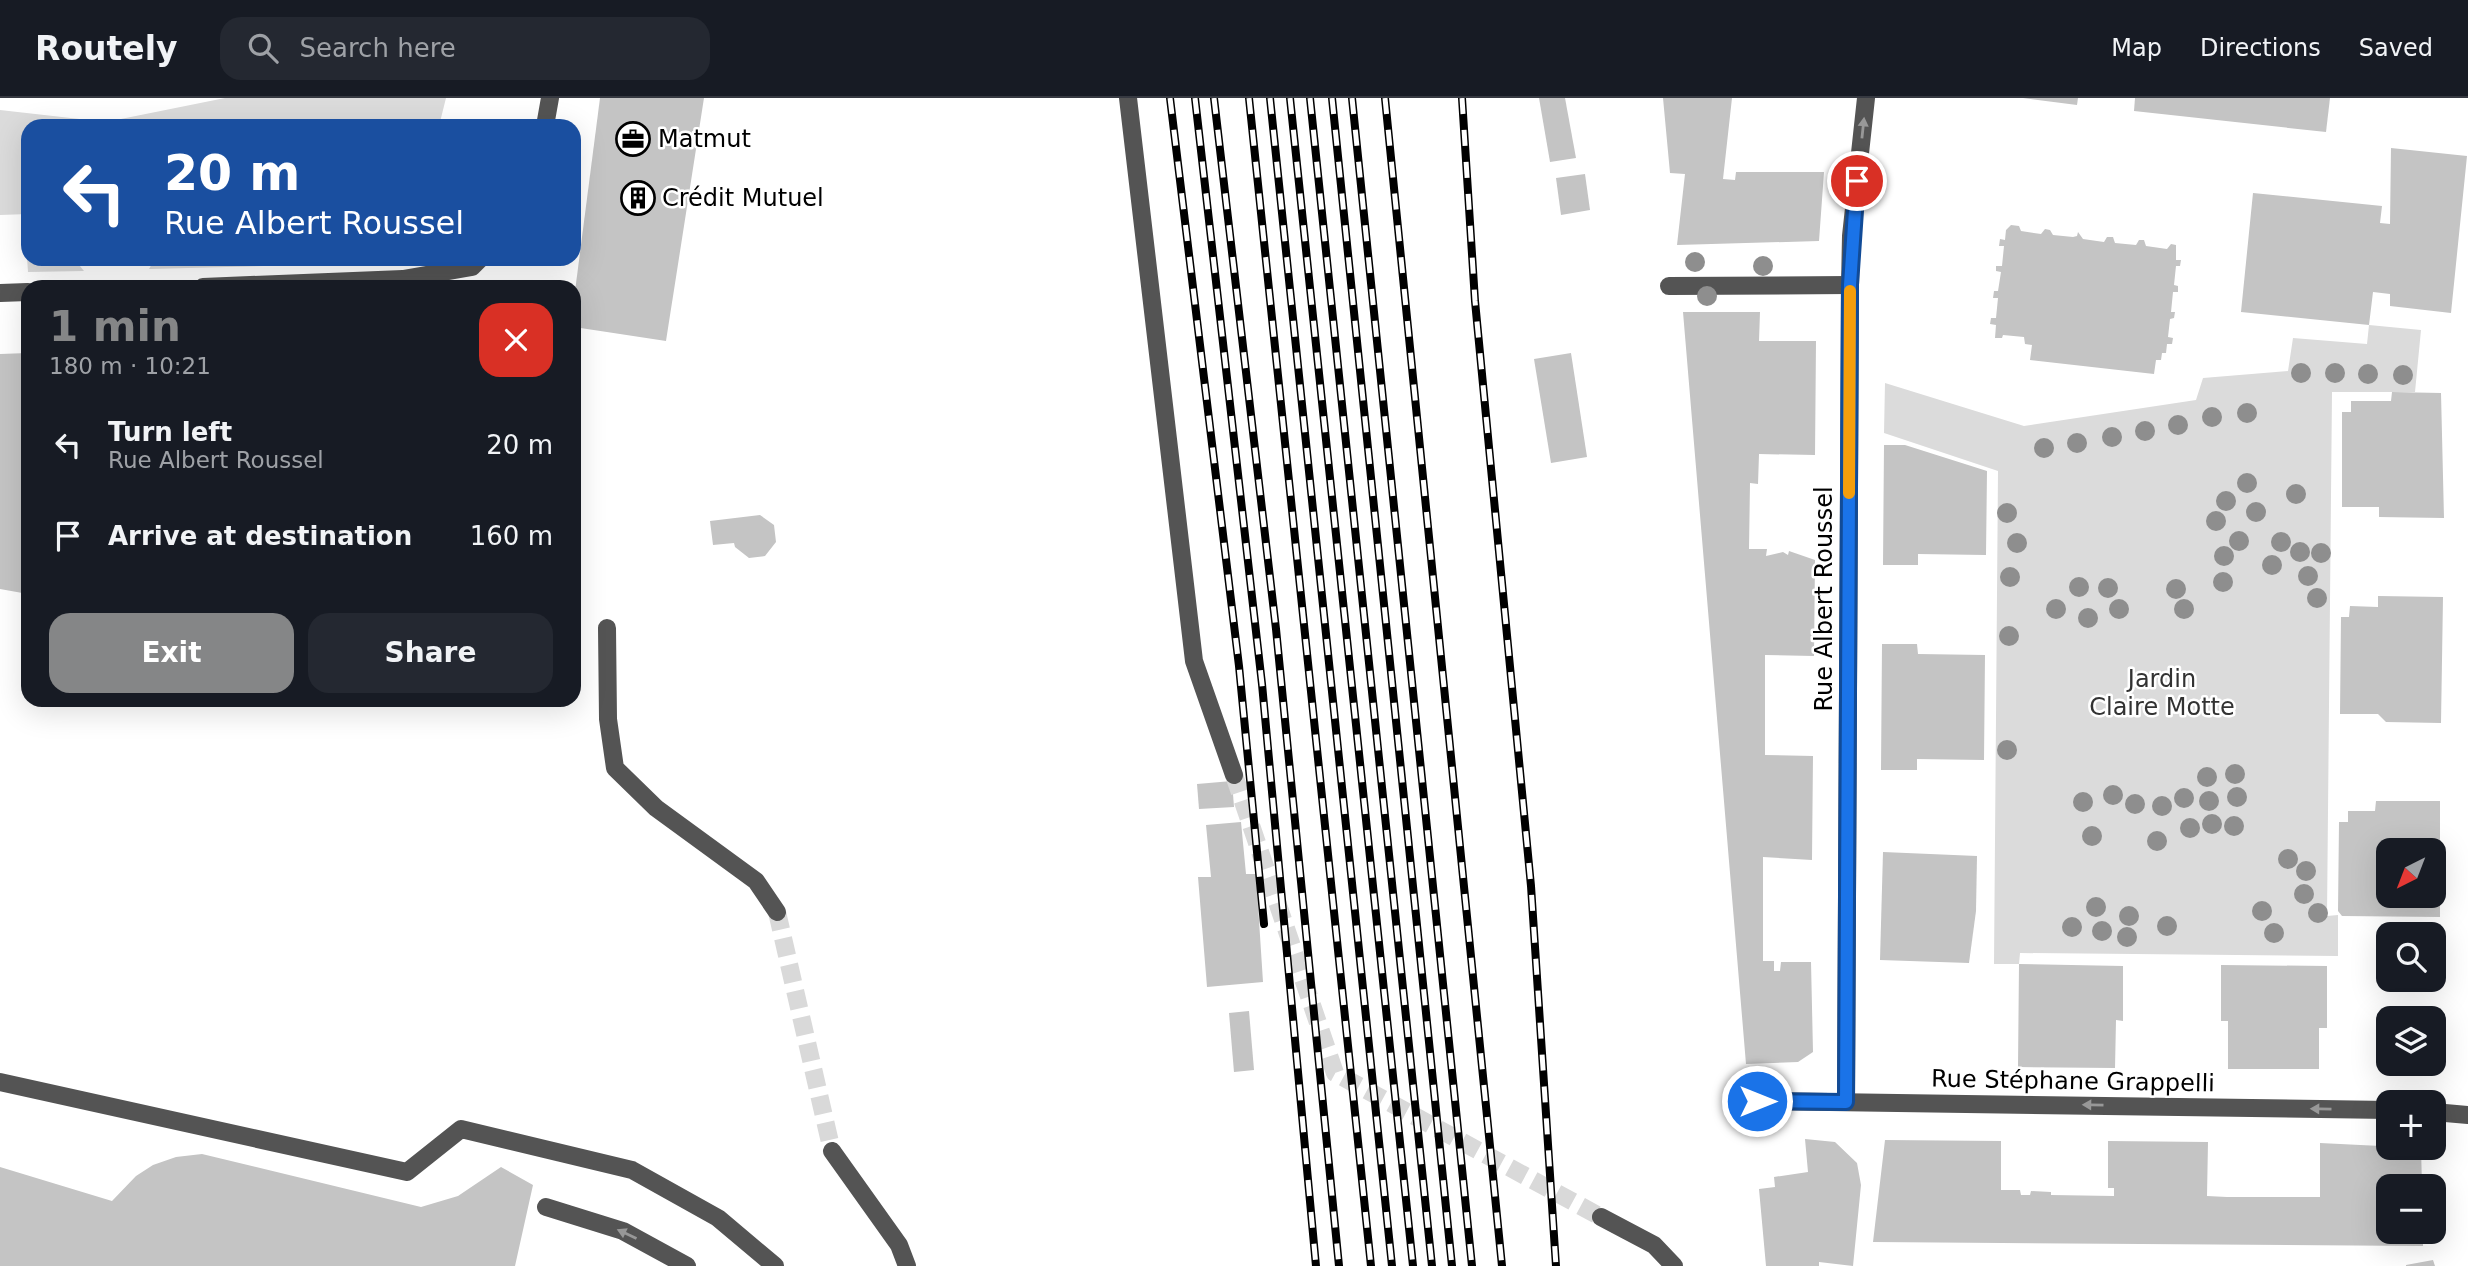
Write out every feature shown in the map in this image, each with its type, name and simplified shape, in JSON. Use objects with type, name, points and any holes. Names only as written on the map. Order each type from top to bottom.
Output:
[{"type":"street","points":[[546,119],[550,98]]},
{"type":"street","points":[[1128,98],[1194,660],[1234,775]]},
{"type":"street","name":"Rue Albert Roussel","points":[[1846,1102],[1850,285],[1851,236],[1866,98]]},
{"type":"street","points":[[378,280],[403,279],[473,266]]},
{"type":"street","points":[[1669,286],[1850,285]]},
{"type":"street","points":[[0,293],[21,292]]},
{"type":"street","points":[[607,628],[608,719],[615,768],[656,808],[756,881],[777,912]]},
{"type":"street","points":[[0,1082],[407,1172],[461,1129],[632,1170],[718,1218],[775,1266]]},
{"type":"street","name":"Rue Stéphane Grappelli","points":[[1757,1101],[2376,1110]]},
{"type":"street","points":[[2446,1113],[2468,1115]]},
{"type":"street","points":[[832,1151],[899,1245],[907,1266]]},
{"type":"street","points":[[545,1207],[623,1231],[687,1266]]},
{"type":"street","points":[[1601,1217],[1654,1245],[1674,1266]]},
{"type":"green space","points":[[225,98],[446,98],[441,119],[121,119]]},
{"type":"green space","points":[[0,110],[80,119],[21,119],[21,214],[0,215]]},
{"type":"green space","points":[[28,266],[80,266],[84,271],[28,272]]},
{"type":"green space","points":[[151,266],[266,266],[149,269]]},
{"type":"green space","name":"Jardin Claire Motte","points":[[2369,325],[2421,330],[2415,392],[2332,392],[2327,916],[2338,915],[2338,956],[2020,953],[2019,964],[1994,964],[1998,471],[1884,433],[1885,383],[2024,426],[2196,400],[2203,378],[2288,371],[2293,338],[2367,344]]},
{"type":"building","name":"Crédit Mutuel","points":[[600,98],[704,98],[666,341],[581,328],[581,280],[576,280],[578,266],[581,266],[581,245]]},
{"type":"building","points":[[1539,98],[1565,98],[1576,158],[1550,162]]},
{"type":"building","points":[[1663,98],[1732,98],[1723,179],[1735,180],[1736,172],[1824,172],[1819,241],[1677,245],[1685,174],[1670,173]]},
{"type":"building","points":[[2023,98],[2078,98],[2077,105]]},
{"type":"building","points":[[2135,98],[2330,98],[2326,132],[2134,111]]},
{"type":"building","points":[[2391,148],[2467,156],[2451,313],[2390,306],[2390,294],[2373,292],[2369,325],[2241,312],[2253,193],[2382,206],[2380,223],[2390,224]]},
{"type":"building","points":[[1585,174],[1590,210],[1561,215],[1556,178]]},
{"type":"building","points":[[2011,225],[2019,226],[2021,231],[2041,234],[2045,229],[2050,230],[2053,235],[2073,237],[2077,236],[2078,232],[2083,239],[2104,242],[2107,237],[2113,237],[2115,243],[2136,245],[2139,240],[2144,240],[2146,246],[2167,249],[2171,244],[2176,245],[2176,260],[2181,260],[2180,266],[2176,266],[2174,285],[2178,286],[2178,292],[2173,292],[2171,312],[2175,312],[2174,318],[2170,319],[2168,337],[2173,338],[2172,344],[2167,344],[2166,353],[2162,353],[2161,360],[2156,360],[2154,374],[2030,360],[2032,345],[2025,344],[2024,337],[2003,335],[2002,338],[1995,338],[1996,325],[1990,324],[1991,318],[1996,318],[1998,298],[1993,298],[1994,291],[1998,291],[2001,272],[1996,271],[1996,266],[2002,266],[2004,246],[1999,246],[2000,239],[2005,240],[2006,230]]},
{"type":"building","points":[[1683,312],[1760,312],[1759,341],[1816,341],[1815,455],[1759,454],[1758,484],[1750,483],[1749,549],[1767,549],[1766,556],[1783,552],[1788,555],[1789,551],[1815,560],[1814,656],[1765,655],[1765,755],[1813,756],[1812,860],[1763,857],[1763,961],[1774,961],[1774,971],[1780,971],[1781,962],[1811,962],[1813,1052],[1798,1062],[1746,1064]]},
{"type":"building","points":[[21,353],[21,593],[0,589],[0,354]]},
{"type":"building","points":[[1571,353],[1587,457],[1551,463],[1534,359]]},
{"type":"building","points":[[2392,392],[2441,393],[2444,518],[2379,517],[2379,507],[2342,507],[2342,412],[2351,412],[2351,401],[2391,401]]},
{"type":"building","points":[[1884,445],[1905,445],[1987,471],[1986,555],[1918,554],[1918,565],[1883,565]]},
{"type":"building","points":[[760,515],[774,525],[776,542],[765,556],[749,558],[735,547],[734,543],[713,545],[710,521]]},
{"type":"building","points":[[2378,596],[2443,597],[2441,723],[2386,722],[2378,714],[2340,714],[2341,617],[2349,617],[2350,606],[2378,607]]},
{"type":"building","points":[[1882,644],[1917,644],[1918,654],[1985,655],[1984,760],[1917,759],[1917,770],[1881,770]]},
{"type":"building","points":[[1232,781],[1234,807],[1199,809],[1197,784]]},
{"type":"building","points":[[2376,801],[2440,801],[2440,838],[2376,838],[2376,908],[2440,908],[2440,917],[2342,916],[2338,911],[2339,822],[2348,822],[2348,811],[2375,811]]},
{"type":"building","points":[[1241,822],[1246,874],[1256,874],[1263,982],[1207,987],[1198,877],[1211,877],[1206,825]]},
{"type":"building","points":[[1883,852],[1977,856],[1976,911],[1969,963],[1880,960]]},
{"type":"building","points":[[2019,964],[2123,966],[2123,1021],[2116,1020],[2115,1068],[2018,1067]]},
{"type":"building","points":[[2221,965],[2327,966],[2327,1028],[2319,1028],[2319,1069],[2228,1069],[2228,1021],[2221,1021]]},
{"type":"building","points":[[1249,1011],[1254,1070],[1234,1072],[1229,1013]]},
{"type":"building","points":[[1805,1139],[1835,1142],[1857,1163],[1861,1185],[1853,1266],[1819,1262],[1819,1266],[1766,1266],[1759,1189],[1775,1187],[1774,1177],[1808,1172]]},
{"type":"building","points":[[1885,1140],[2001,1141],[2001,1190],[2020,1190],[2021,1195],[2030,1195],[2031,1191],[2051,1192],[2051,1195],[2114,1196],[2114,1188],[2108,1188],[2108,1141],[2208,1142],[2207,1196],[2320,1197],[2320,1143],[2376,1146],[2376,1160],[2421,1160],[2422,1174],[2376,1174],[2376,1244],[2423,1246],[1873,1242]]},
{"type":"building","points":[[202,1154],[421,1207],[458,1196],[501,1167],[533,1185],[515,1266],[0,1266],[0,1167],[112,1201],[136,1176],[153,1165],[176,1157]]},
{"type":"building","points":[[2433,1260],[2435,1266],[2406,1266],[2406,1265]]},
{"type":"tunnel","points":[[1234,775],[1335,1073],[1601,1217]]},
{"type":"tunnel","points":[[777,912],[832,1151]]},
{"type":"railway","points":[[1170,98],[1239,666],[1264,924]]},
{"type":"railway","points":[[1195,98],[1262,684],[1316,1266]]},
{"type":"railway","points":[[1214,98],[1276,629],[1339,1266]]},
{"type":"railway","points":[[1249,98],[1371,1266]]},
{"type":"railway","points":[[1270,98],[1392,1266]]},
{"type":"railway","points":[[1290,98],[1413,1266]]},
{"type":"railway","points":[[1310,98],[1432,1266]]},
{"type":"railway","points":[[1332,98],[1452,1266]]},
{"type":"railway","points":[[1352,98],[1472,1266]]},
{"type":"railway","points":[[1385,98],[1502,1266]]},
{"type":"railway","points":[[1462,98],[1475,301],[1531,886],[1556,1266]]},
{"type":"slow traffic","points":[[1849,493],[1850,291]]},
{"type":"place","name":"Matmut","points":[[633,139]]},
{"type":"place","name":"Crédit Mutuel","points":[[638,198]]},
{"type":"route","points":[[1757,1101],[1846,1102],[1850,285],[1851,236],[1857,181]]}]
